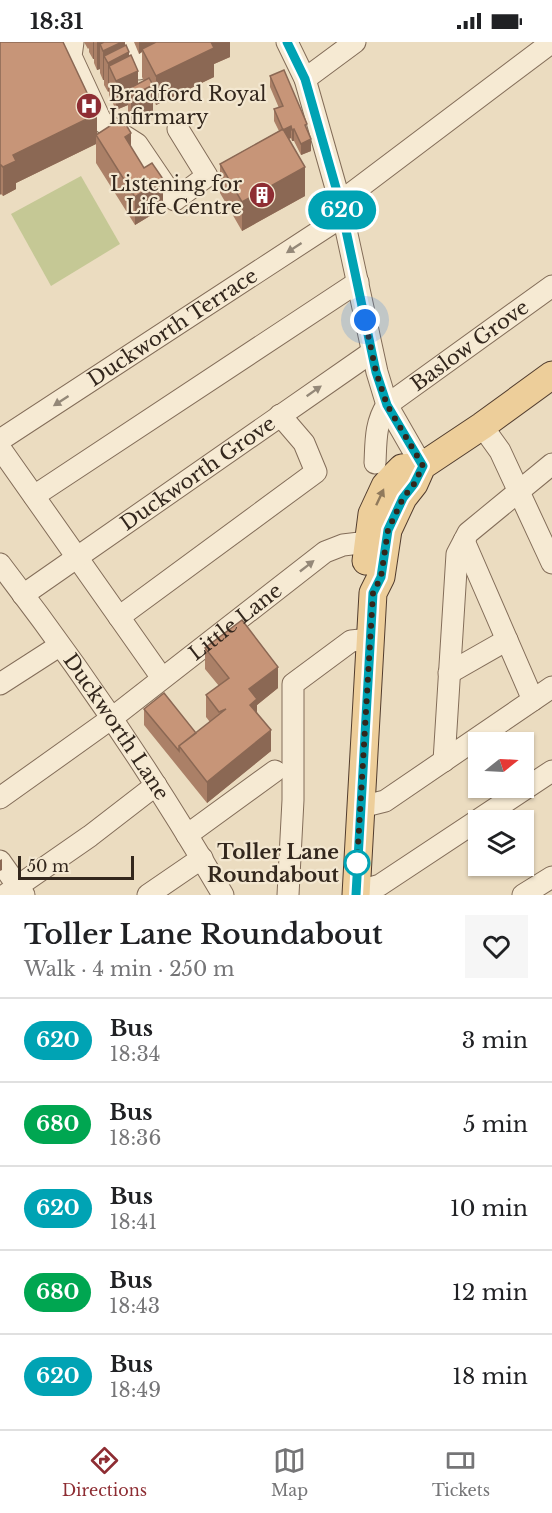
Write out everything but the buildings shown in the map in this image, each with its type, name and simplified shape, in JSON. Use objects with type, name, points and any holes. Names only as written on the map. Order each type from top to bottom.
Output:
[{"type":"main road","points":[[356,894],[373,593],[381,577],[375,551],[423,466],[552,375]]},
{"type":"street","points":[[73,42],[71,56],[101,121],[137,144],[175,200],[207,176],[178,129]]},
{"type":"street","points":[[127,42],[139,69],[169,55]]},
{"type":"street","points":[[287,42],[305,79],[342,209],[372,352],[387,405],[423,466]]},
{"type":"street","points":[[305,79],[355,42]]},
{"type":"street","name":"Duckworth Terrace","points":[[0,440],[342,209],[552,42]]},
{"type":"street","points":[[34,496],[358,282]]},
{"type":"street","name":"Baslow Grove","points":[[387,405],[552,286]]},
{"type":"street","name":"Duckworth Grove","points":[[23,595],[372,352]]},
{"type":"street","points":[[375,463],[377,425],[387,405]]},
{"type":"street","points":[[119,617],[315,472],[304,443],[280,415]]},
{"type":"street","points":[[482,426],[500,451],[552,563]]},
{"type":"street","points":[[0,448],[162,678]]},
{"type":"street","points":[[444,761],[457,554],[468,534],[552,464]]},
{"type":"street","points":[[464,542],[533,700]]},
{"type":"street","name":"Little Lane","points":[[0,798],[112,718],[325,552],[343,545],[375,551]]},
{"type":"street","name":"Duckworth Lane","points":[[2,570],[23,595],[112,718],[202,858],[223,895]]},
{"type":"street","points":[[288,895],[293,684],[351,641],[370,639]]},
{"type":"street","points":[[449,673],[507,640]]},
{"type":"street","points":[[0,684],[59,646]]},
{"type":"street","points":[[361,807],[385,801],[552,687]]},
{"type":"street","points":[[187,836],[274,771]]},
{"type":"street","points":[[356,894],[380,885],[552,771]]},
{"type":"street","points":[[0,861],[16,892],[156,785]]},
{"type":"street","points":[[148,895],[202,858]]},
{"type":"street","points":[[523,895],[552,877]]},
{"type":"green space","points":[[81,176],[120,244],[51,286],[11,214]]},
{"type":"bus line","name":"620","points":[[287,42],[305,79],[340,202],[376,372],[387,405],[423,466],[395,512],[388,530],[381,577],[373,593],[356,895]]},
{"type":"place","name":"Bradford Royal Infirmary","points":[[89,106]]},
{"type":"place","name":"Listening for Life Centre","points":[[262,195]]},
{"type":"place","name":"Toller Lane Roundabout","points":[[357,863]]},
{"type":"route","points":[[357,863],[373,593],[381,577],[388,530],[395,512],[423,466],[387,405],[376,372],[365,320]]}]
